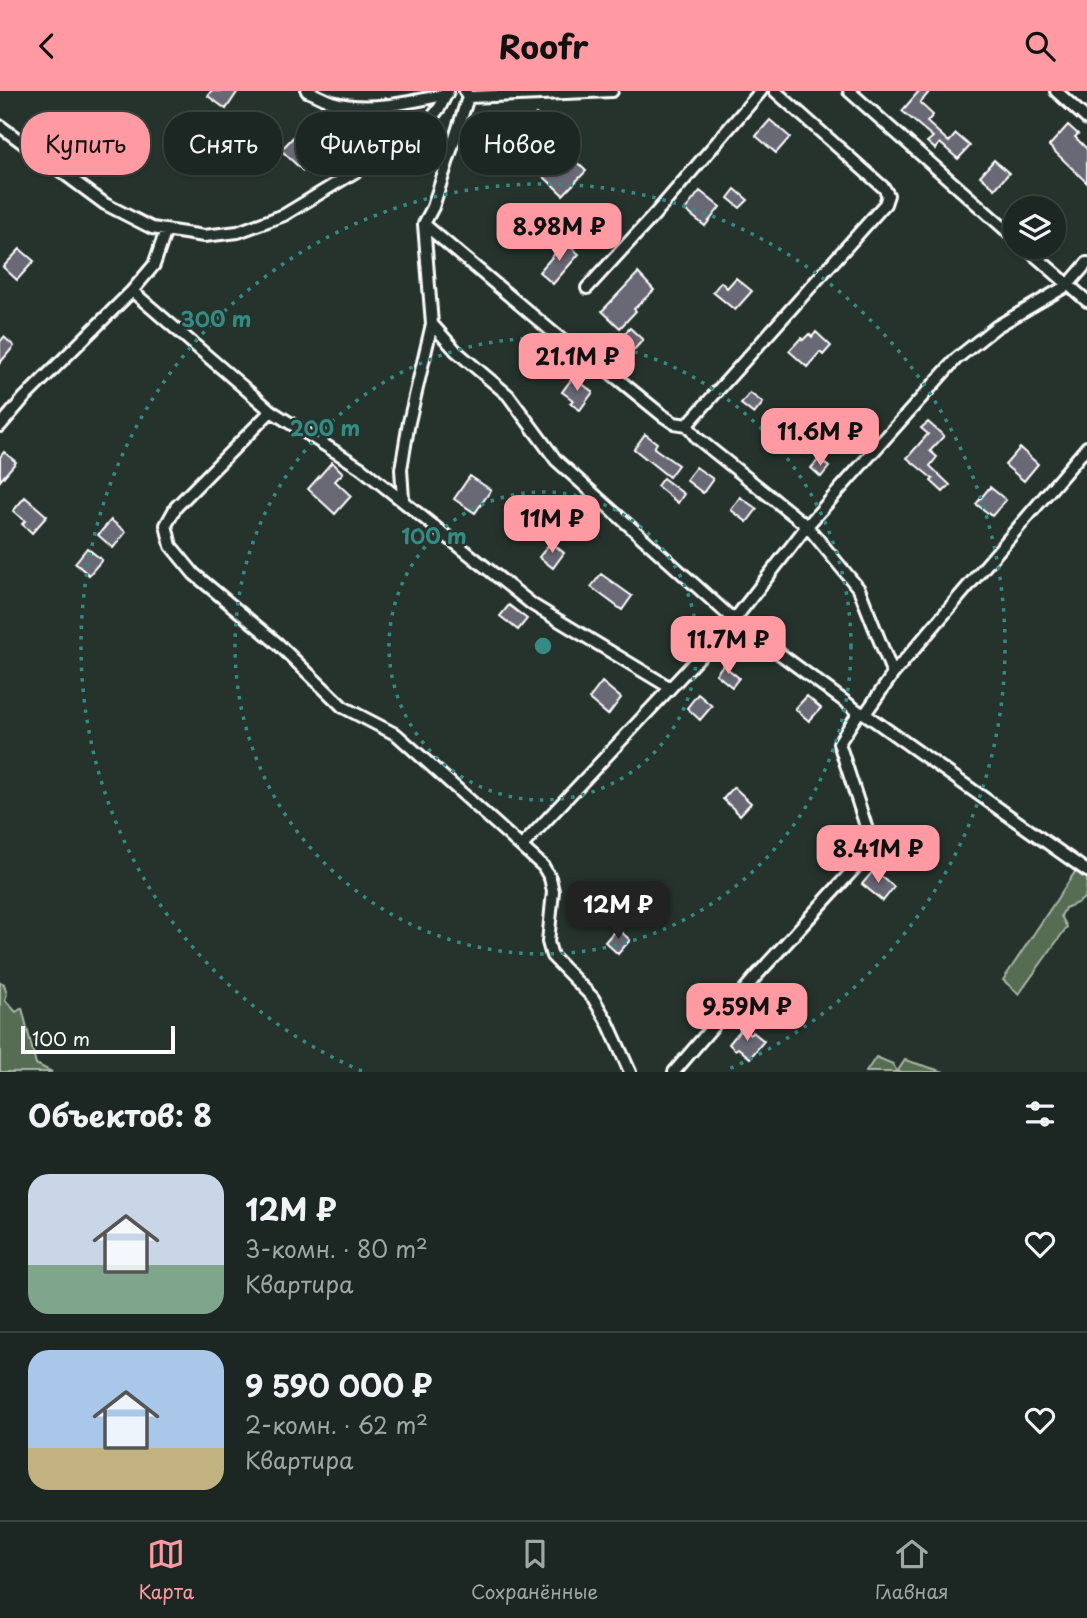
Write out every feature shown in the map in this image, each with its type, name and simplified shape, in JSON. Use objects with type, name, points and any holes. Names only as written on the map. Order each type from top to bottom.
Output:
[{"type":"street","points":[[306,91],[334,102],[368,106],[404,103],[447,92]]},
{"type":"street","points":[[403,499],[401,469],[432,324],[424,224],[433,207],[466,94],[612,91]]},
{"type":"street","points":[[587,288],[761,91]]},
{"type":"street","points":[[687,425],[885,204],[888,195],[884,188],[775,91]]},
{"type":"street","points":[[849,91],[1003,227]]},
{"type":"street","points":[[1056,91],[1087,118]]},
{"type":"street","points":[[0,125],[105,204],[152,228],[204,236],[238,232],[284,215],[421,132],[440,107],[447,92]]},
{"type":"street","points":[[424,224],[568,345],[586,353],[662,415],[674,423],[687,425],[697,438],[807,526],[859,589],[893,674]]},
{"type":"street","points":[[0,426],[24,398],[132,291],[153,265],[166,230]]},
{"type":"street","points":[[1039,259],[1087,301]]},
{"type":"street","points":[[522,846],[734,619],[807,526],[956,359],[996,327],[1068,285],[1087,263]]},
{"type":"street","points":[[132,291],[271,411],[361,468],[403,499],[533,605],[668,687]]},
{"type":"street","points":[[432,324],[456,351],[508,395],[556,460],[734,619],[862,713],[1087,871]]},
{"type":"street","points":[[271,411],[176,507],[166,525],[171,546],[194,574],[278,644],[343,707],[397,735],[543,866],[553,891],[548,942],[552,956],[593,998],[608,1023],[630,1072]]},
{"type":"street","points":[[674,1072],[757,975],[873,848],[839,743],[893,674],[1087,447]]},
{"type":"green space","points":[[1077,869],[1087,876],[1086,894],[1082,900],[1065,908],[1061,916],[1067,927],[1019,994],[1003,980]]},
{"type":"green space","points":[[0,982],[4,984],[7,994],[5,1000],[16,1012],[22,1008],[36,1064],[52,1072],[0,1072]]},
{"type":"green space","points":[[876,1057],[893,1064],[897,1072],[866,1072]]},
{"type":"green space","points":[[905,1060],[944,1072],[897,1072]]},
{"type":"building","points":[[211,91],[238,91],[226,109],[208,96]]},
{"type":"building","points":[[919,91],[930,91],[920,103],[933,115],[927,122],[949,142],[956,134],[970,146],[958,159],[940,143],[935,149],[927,142],[933,137],[902,111]]},
{"type":"building","points":[[770,120],[790,137],[776,153],[756,136]]},
{"type":"building","points":[[1068,125],[1078,134],[1075,137],[1087,149],[1087,183],[1049,146]]},
{"type":"building","points":[[296,134],[296,164],[282,151]]},
{"type":"building","points":[[994,160],[1009,173],[995,189],[980,176]]},
{"type":"building","points":[[580,165],[586,171],[563,195],[543,176],[580,175]]},
{"type":"building","points":[[735,189],[748,200],[740,208],[728,198]]},
{"type":"building","points":[[700,191],[720,207],[705,226],[685,210]]},
{"type":"building","points":[[595,208],[608,220],[599,230],[586,218]]},
{"type":"building","points":[[565,242],[579,254],[553,284],[539,272]]},
{"type":"building","points":[[20,249],[34,261],[17,280],[3,267]]},
{"type":"building","points":[[638,273],[654,290],[634,309],[636,311],[620,328],[602,311]]},
{"type":"building","points":[[736,278],[752,291],[735,310],[713,292],[721,282],[727,288]]},
{"type":"building","points":[[630,328],[643,340],[630,354],[617,342]]},
{"type":"building","points":[[816,332],[831,346],[823,355],[820,352],[807,367],[789,351],[801,338],[803,340],[809,334],[812,337]]},
{"type":"building","points":[[4,337],[14,346],[0,363],[0,342]]},
{"type":"building","points":[[573,377],[593,392],[580,410],[570,403],[573,400],[562,392]]},
{"type":"building","points":[[750,393],[763,403],[754,414],[741,404]]},
{"type":"building","points":[[928,422],[944,436],[930,451],[937,457],[930,466],[950,485],[943,492],[931,481],[933,479],[907,458],[928,434],[921,428]]},
{"type":"building","points":[[645,434],[657,443],[654,448],[678,465],[669,477],[634,449]]},
{"type":"building","points":[[1020,448],[1038,464],[1024,481],[1005,465]]},
{"type":"building","points":[[4,452],[16,462],[0,481],[0,457]]},
{"type":"building","points":[[819,459],[829,467],[821,477],[811,468]]},
{"type":"building","points":[[332,462],[343,473],[335,481],[351,496],[335,514],[308,489]]},
{"type":"building","points":[[696,467],[713,479],[703,493],[686,480]]},
{"type":"building","points":[[470,476],[491,490],[475,513],[454,499]]},
{"type":"building","points":[[663,478],[684,494],[678,503],[657,486]]},
{"type":"building","points":[[990,487],[1006,500],[992,516],[976,504]]},
{"type":"building","points":[[25,497],[47,516],[32,533],[22,524],[25,521],[13,511]]},
{"type":"building","points":[[740,497],[757,509],[747,522],[731,510]]},
{"type":"building","points":[[111,520],[126,532],[113,548],[98,535]]},
{"type":"building","points":[[551,542],[564,553],[553,568],[539,557]]},
{"type":"building","points":[[87,548],[102,560],[89,575],[75,563]]},
{"type":"building","points":[[601,574],[632,596],[622,610],[591,587]]},
{"type":"building","points":[[509,605],[527,619],[518,630],[500,616]]},
{"type":"building","points":[[723,665],[739,678],[732,687],[716,674]]},
{"type":"building","points":[[602,682],[621,698],[608,715],[589,699]]},
{"type":"building","points":[[698,694],[712,706],[700,720],[687,708]]},
{"type":"building","points":[[807,696],[821,708],[809,721],[795,709]]},
{"type":"building","points":[[734,787],[751,803],[740,815],[723,799]]},
{"type":"building","points":[[874,870],[894,887],[883,901],[862,884]]},
{"type":"building","points":[[617,928],[630,940],[618,954],[605,942]]},
{"type":"building","points":[[773,998],[784,1007],[770,1023],[760,1014]]},
{"type":"building","points":[[742,1028],[750,1035],[753,1032],[764,1041],[750,1058],[729,1044]]}]
